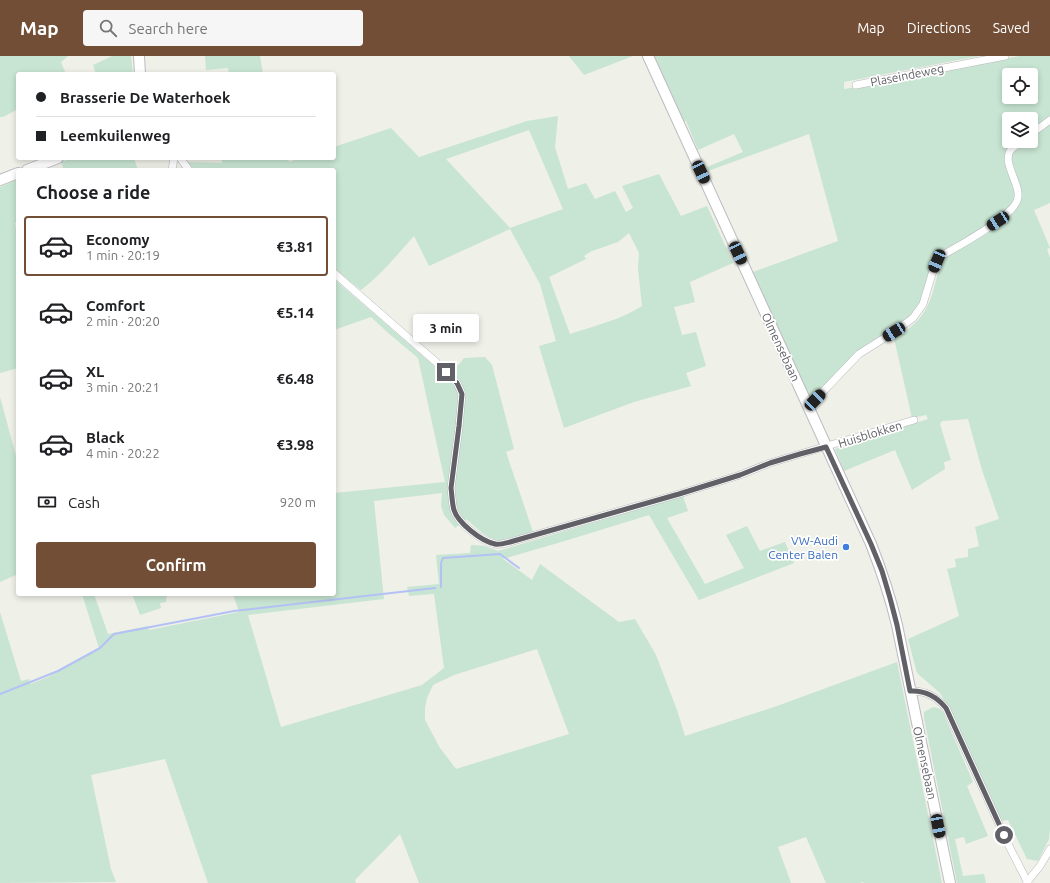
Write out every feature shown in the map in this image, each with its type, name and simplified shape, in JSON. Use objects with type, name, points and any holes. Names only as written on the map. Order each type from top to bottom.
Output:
[{"type":"street","points":[[139,56],[140,72]]},
{"type":"street","name":"Olmensebaan","points":[[648,56],[808,405],[882,571],[897,625],[950,883]]},
{"type":"street","name":"Plaseindeweg","points":[[856,85],[1005,56]]},
{"type":"street","points":[[1038,129],[1050,120]]},
{"type":"street","points":[[808,405],[815,400],[859,354],[913,318],[923,304],[937,261],[943,255],[998,221],[1016,204],[1018,193],[1008,158],[1013,148]]},
{"type":"street","points":[[32,168],[53,160]]},
{"type":"street","points":[[182,160],[188,168]]},
{"type":"street","points":[[0,180],[16,175]]},
{"type":"street","name":"Huisblokken","points":[[336,275],[436,362],[457,383],[462,394],[451,488],[454,511],[460,520],[473,532],[487,541],[496,544],[510,542],[679,494],[740,475],[770,463],[914,420]]},
{"type":"street","points":[[910,691],[919,690],[929,694],[946,708],[1010,848],[1028,882],[1050,849]]},
{"type":"green space","points":[[0,56],[68,56],[61,62],[65,72],[16,72],[16,110],[0,117]]},
{"type":"green space","points":[[112,56],[131,56],[133,72],[95,72],[93,65]]},
{"type":"green space","points":[[205,56],[260,56],[263,72],[229,72],[228,68],[206,70]]},
{"type":"green space","points":[[569,56],[633,56],[584,75]]},
{"type":"green space","points":[[651,56],[979,56],[844,82],[844,89],[897,81],[1019,56],[1050,56],[1050,203],[1034,210],[1050,248],[1047,249],[1050,258],[1050,828],[1049,839],[1038,861],[1027,859],[1008,820],[1002,821],[950,710],[940,693],[917,673],[908,639],[959,616],[947,569],[956,567],[955,559],[968,557],[968,549],[979,546],[975,527],[999,519],[982,470],[968,419],[942,421],[940,424],[951,460],[944,462],[945,469],[912,490],[895,450],[844,471],[835,449],[895,432],[894,430],[928,419],[926,415],[912,418],[894,338],[914,324],[921,317],[930,300],[939,268],[936,267],[923,298],[912,316],[868,346],[811,400],[753,272],[838,241],[809,134],[708,171],[707,167],[743,152],[734,134],[698,150],[686,121],[682,123]]},
{"type":"green space","points":[[558,116],[555,147],[568,189],[586,183],[595,199],[615,191],[626,212],[633,208],[622,186],[659,174],[681,216],[707,206],[733,263],[690,282],[695,302],[674,307],[682,335],[696,332],[706,366],[686,373],[691,386],[634,402],[564,428],[539,346],[556,341],[540,284],[510,229],[429,266],[414,236],[382,271],[361,290],[336,271],[336,168],[193,168],[187,162],[222,163],[222,160],[288,160],[289,162],[294,160],[336,160],[336,146],[391,128],[419,157],[527,121]],"holes":[[[529,130],[563,209],[510,228],[446,159]],[[629,233],[639,253],[638,269],[642,306],[616,319],[570,334],[549,277],[586,259],[584,256],[592,251],[618,242]]]},
{"type":"green space","points":[[67,160],[135,160],[137,168],[63,168],[61,162]]},
{"type":"green space","points":[[16,180],[16,369],[0,373],[0,187]]},
{"type":"green space","points":[[336,281],[446,376],[464,358],[485,357],[492,365],[514,449],[506,452],[533,532],[505,541],[499,541],[494,540],[484,534],[466,519],[455,528],[444,515],[441,506],[442,493],[374,501],[384,599],[248,615],[281,727],[422,685],[444,668],[434,594],[409,596],[407,587],[439,584],[436,555],[470,553],[471,545],[485,546],[498,551],[683,496],[688,511],[667,518],[705,584],[744,568],[726,535],[747,526],[760,551],[785,542],[794,563],[699,600],[649,515],[503,559],[532,580],[540,564],[619,622],[635,619],[656,655],[677,710],[685,736],[777,706],[897,662],[942,883],[826,883],[806,837],[778,847],[791,883],[419,883],[400,834],[355,880],[356,883],[208,883],[165,759],[91,775],[111,869],[116,882],[0,883],[0,612],[21,681],[29,679],[30,684],[48,677],[99,648],[83,596],[95,596],[108,634],[148,626],[149,630],[239,612],[234,596],[336,596],[336,493],[445,482],[418,358],[371,317],[336,329]],"holes":[[[537,649],[569,734],[456,769],[440,748],[425,720],[427,698],[433,685],[454,675]]]},
{"type":"green space","points":[[0,397],[16,456],[16,575],[0,582]]},
{"type":"green space","points":[[133,596],[167,596],[166,602],[160,603],[161,608],[140,615]]},
{"type":"green space","points":[[933,707],[942,711],[973,782],[967,786],[988,836],[966,844],[964,837],[955,839],[963,876],[984,874],[986,883],[957,883],[924,718],[924,712]]},
{"type":"waterway","points":[[441,587],[441,563],[443,558],[500,554],[519,568]]},
{"type":"waterway","points":[[0,694],[58,671],[100,648],[114,634],[234,611],[435,588]]},
{"type":"place","name":"VW-Audi Center Balen","points":[[846,547]]},
{"type":"route","points":[[446,372],[457,383],[462,394],[451,488],[454,511],[460,520],[473,532],[487,541],[496,544],[510,542],[679,494],[740,475],[770,463],[826,447],[882,571],[897,625],[910,691],[919,690],[929,694],[946,708],[1004,835]]}]
